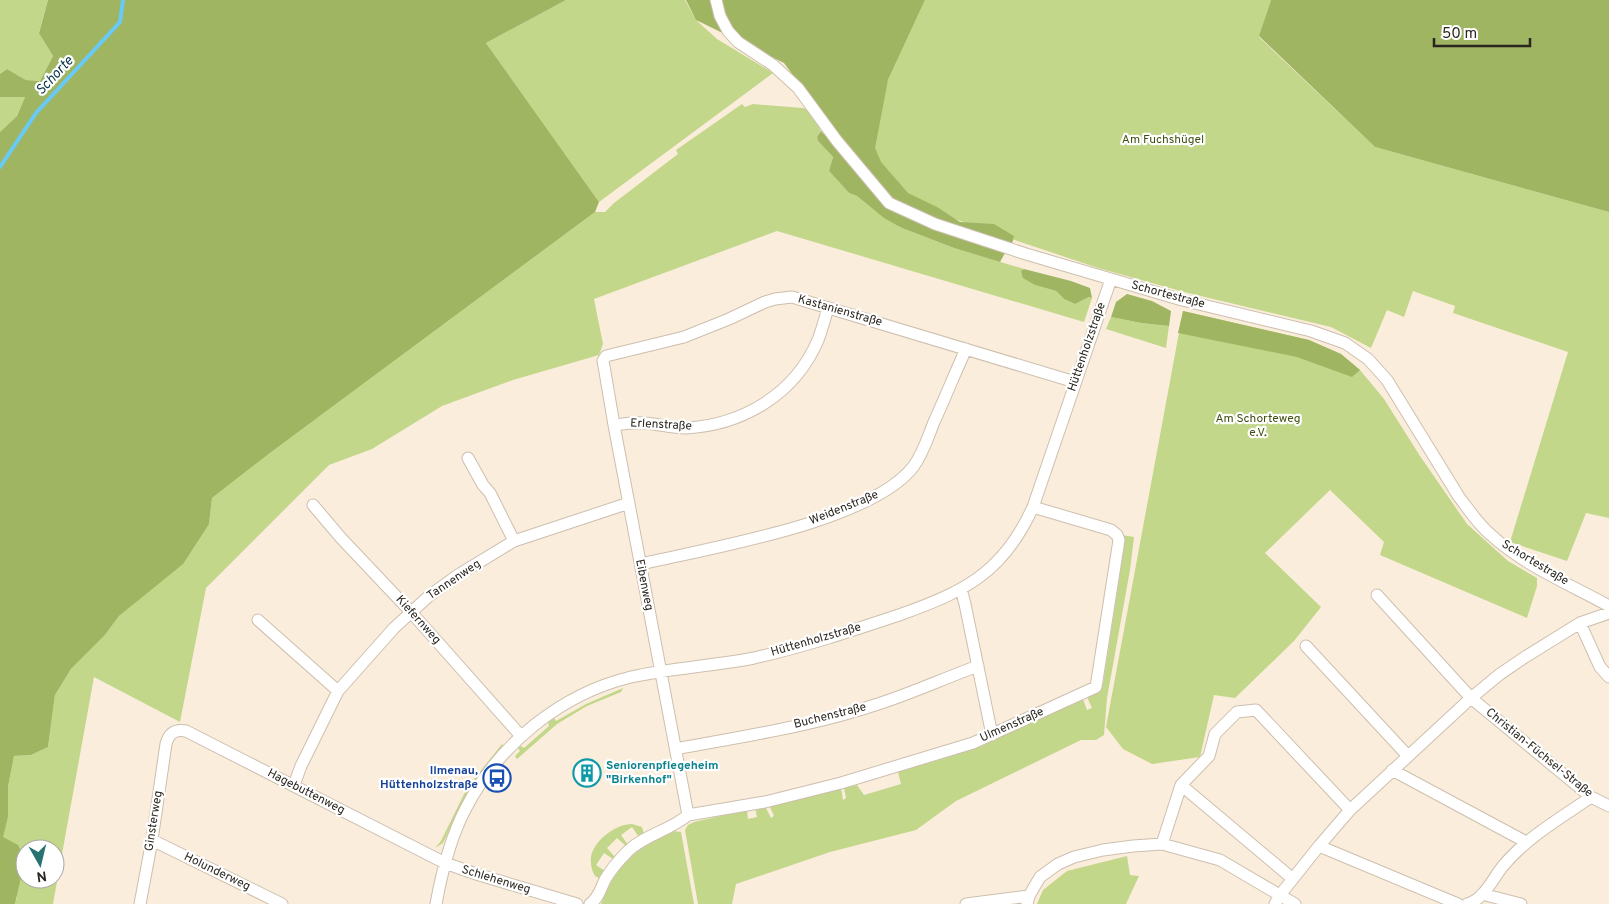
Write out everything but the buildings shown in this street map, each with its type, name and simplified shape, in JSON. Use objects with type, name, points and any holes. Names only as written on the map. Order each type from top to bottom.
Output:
[{"type":"street","name":"Schortestraße","points":[[716,0],[720,16],[728,31],[738,42],[773,65],[798,88],[837,141],[889,202],[935,224],[989,242],[1182,300],[1324,335],[1345,343],[1358,351],[1379,369],[1387,380],[1459,497],[1481,525],[1505,547],[1521,558],[1609,606]]},
{"type":"street","name":"Hüttenholzstraße","points":[[436,904],[445,863],[455,832],[475,792],[503,754],[521,736],[564,704],[593,689],[632,677],[753,658],[815,642],[909,611],[961,589],[991,568],[1006,553],[1026,523],[1033,507],[1111,279]]},
{"type":"street","name":"Kastanienstraße","points":[[606,356],[684,337],[775,299],[785,297],[799,298],[1076,382]]},
{"type":"street","name":"Erlenstraße","points":[[614,425],[634,422],[684,428],[705,426],[740,418],[756,409],[791,382],[818,340],[828,308]]},
{"type":"street","name":"Weidenstraße","points":[[640,564],[784,530],[840,512],[887,490],[906,475],[921,454],[966,349]]},
{"type":"street","name":"Eibenweg","points":[[606,356],[603,361],[614,425],[688,815]]},
{"type":"street","points":[[468,458],[483,485],[490,493],[514,540]]},
{"type":"street","name":"Tannenweg","points":[[294,785],[301,766],[338,691],[411,612],[429,596],[458,575],[514,540],[628,503]]},
{"type":"street","name":"Kiefernweg","points":[[313,504],[341,538],[411,612],[521,736]]},
{"type":"street","name":"Ulmenstraße","points":[[688,815],[765,802],[841,783],[973,742],[1096,687],[1119,540],[1117,535],[1111,530],[1033,507]]},
{"type":"street","points":[[961,589],[992,735]]},
{"type":"street","name":"Christian-Füchsel-Straße","points":[[1377,595],[1471,698],[1591,796],[1609,806]]},
{"type":"street","points":[[1278,900],[1319,846],[1350,810],[1471,698],[1525,657],[1580,623],[1609,613]]},
{"type":"street","points":[[258,620],[338,691]]},
{"type":"street","points":[[1580,623],[1600,667],[1609,677]]},
{"type":"street","points":[[1306,646],[1408,756]]},
{"type":"street","name":"Buchenstraße","points":[[676,749],[829,718],[878,704],[978,666]]},
{"type":"street","points":[[1162,844],[1181,785],[1208,756],[1215,734],[1237,712],[1256,710],[1350,810]]},
{"type":"street","name":"Hagebuttenweg","points":[[168,738],[174,731],[186,731],[445,863]]},
{"type":"street","name":"Ginsterweg","points":[[140,904],[168,738]]},
{"type":"street","points":[[1392,770],[1526,842]]},
{"type":"street","points":[[1181,785],[1294,879]]},
{"type":"street","points":[[1474,901],[1526,842],[1591,796]]},
{"type":"street","points":[[590,904],[595,901],[606,878],[617,863],[630,850],[649,836],[681,822],[688,815]]},
{"type":"street","name":"Holunderweg","points":[[152,840],[282,904]]},
{"type":"street","points":[[966,904],[1028,900],[1040,877],[1058,864],[1074,857],[1103,850],[1162,844],[1220,860],[1278,900],[1295,904]]},
{"type":"street","points":[[1319,846],[1458,904]]},
{"type":"street","name":"Schlehenweg","points":[[445,863],[577,904]]},
{"type":"street","points":[[1474,901],[1521,904]]},
{"type":"green space","points":[[0,0],[48,0],[39,32],[53,56],[40,81],[26,80],[7,69],[0,74]]},
{"type":"green space","points":[[48,0],[566,0],[486,43],[599,202],[595,212],[212,498],[209,524],[183,564],[119,616],[105,635],[71,669],[55,695],[48,747],[31,755],[14,756],[8,787],[8,817],[3,837],[15,843],[15,889],[18,889],[15,904],[0,904],[0,132],[17,116],[25,97],[0,97],[0,74],[7,69],[26,80],[40,81],[53,56],[39,33]]},
{"type":"green space","points":[[566,0],[685,0],[696,20],[717,39],[773,73],[599,202],[486,43]]},
{"type":"green space","points":[[686,0],[925,0],[888,80],[875,148],[881,162],[908,193],[937,207],[960,222],[994,224],[1014,236],[1012,244],[1003,251],[1005,253],[1000,262],[954,248],[902,228],[884,218],[857,196],[849,193],[829,171],[833,157],[818,141],[817,137],[821,131],[842,153],[849,151],[784,63],[696,20]]},
{"type":"green space","name":"Am Fuchshügel","points":[[925,0],[1271,0],[1259,37],[1375,147],[1609,212],[1609,518],[1586,513],[1567,561],[1510,542],[1568,352],[1453,313],[1455,306],[1413,291],[1404,317],[1387,310],[1371,348],[1331,327],[1184,292],[1098,268],[927,209],[898,194],[865,155],[888,80]]},
{"type":"green space","points":[[1271,0],[1609,0],[1609,212],[1375,147],[1259,36]]},
{"type":"green space","points":[[0,97],[25,97],[17,116],[0,132]]},
{"type":"green space","points":[[742,104],[745,107],[753,104],[803,108],[809,111],[821,131],[817,137],[818,141],[833,157],[829,171],[849,193],[857,196],[902,228],[954,248],[1024,269],[1021,272],[1035,285],[1056,291],[1064,299],[1075,304],[1089,297],[1092,298],[1084,322],[777,231],[594,299],[603,344],[599,355],[513,380],[442,406],[372,449],[329,465],[206,588],[180,722],[94,677],[65,839],[15,839],[15,889],[2,837],[8,817],[8,787],[14,756],[31,755],[48,747],[55,695],[71,669],[105,635],[119,616],[144,595],[209,524],[212,498],[595,212],[605,212],[678,154],[676,150]]},
{"type":"green space","points":[[1024,269],[1090,288],[1092,298],[1089,297],[1075,304],[1064,299],[1056,291],[1035,285],[1023,278],[1021,271]]},
{"type":"green space","points":[[1127,294],[1152,301],[1171,311],[1169,326],[1111,317],[1116,302]]},
{"type":"green space","name":"Am Schorteweg e.V.","points":[[1183,311],[1309,340],[1341,354],[1360,370],[1384,399],[1420,456],[1467,524],[1508,561],[1537,578],[1537,586],[1527,618],[1380,555],[1384,542],[1330,490],[1265,553],[1321,607],[1294,641],[1235,698],[1214,695],[1200,757],[1152,764],[1123,749],[1106,727]]},
{"type":"green space","points":[[1183,311],[1309,340],[1341,354],[1360,370],[1352,377],[1297,357],[1178,333]]},
{"type":"green space","points":[[1111,317],[1169,326],[1166,348],[1106,329]]},
{"type":"green space","points":[[1122,535],[1134,537],[1130,570],[1107,698],[1104,735],[1096,740],[1081,740],[956,801],[916,830],[830,852],[736,884],[732,904],[698,904],[685,830],[688,825],[694,822],[747,810],[748,819],[757,817],[755,808],[765,806],[771,818],[774,816],[769,805],[841,788],[843,800],[846,798],[844,788],[857,785],[864,795],[901,784],[898,772],[960,751],[1083,699],[1087,710],[1092,708],[1087,697],[1100,689],[1103,684],[1124,547]]},
{"type":"green space","points":[[623,688],[621,692],[587,706],[557,724],[517,759],[515,756],[520,751],[518,748],[521,746],[524,748],[549,726],[548,723],[554,718],[556,721],[586,704]]},
{"type":"green space","points":[[502,744],[469,789],[443,843],[435,848],[441,841],[467,788]]},
{"type":"green space","points":[[632,824],[642,827],[644,834],[639,837],[632,827],[621,835],[628,845],[626,846],[617,838],[607,848],[615,857],[613,859],[604,853],[596,865],[605,871],[599,878],[595,876],[591,857],[596,845],[613,830]]},
{"type":"green space","points":[[673,831],[681,832],[694,904],[601,904],[614,878],[628,859]]},
{"type":"green space","points":[[1127,856],[1130,875],[1139,876],[1126,904],[1037,904],[1043,890],[1067,871]]},
{"type":"green space","points":[[15,889],[56,889],[53,904],[15,904],[17,897]]},
{"type":"waterway","name":"Schorte","points":[[0,167],[36,113],[120,22],[123,0]]},
{"type":"place","name":"Seniorenpflegeheim \"Birkenhof\"","points":[[587,773]]},
{"type":"place","name":"Ilmenau, Hüttenholzstraße","points":[[497,778]]}]
